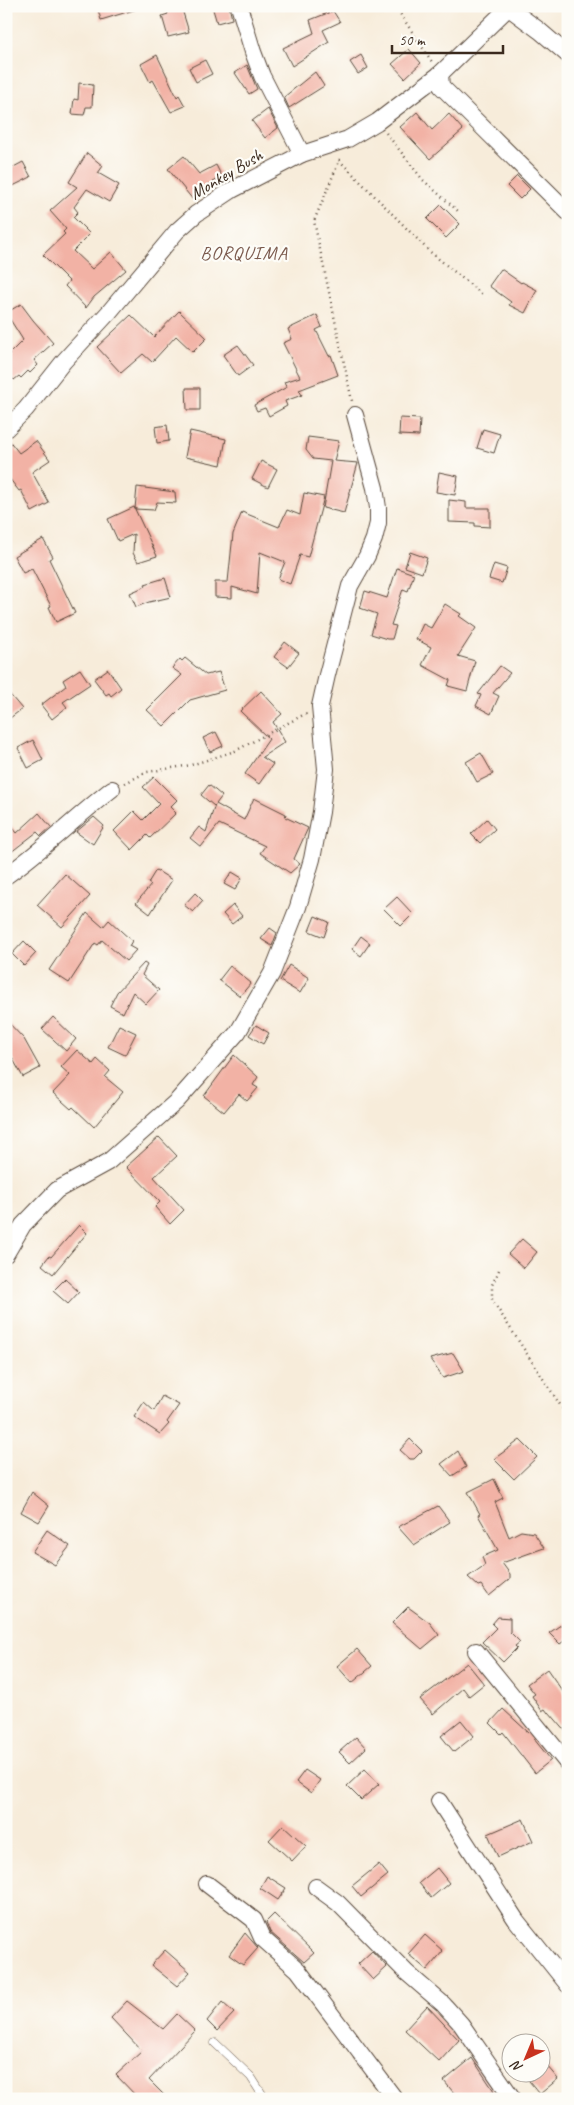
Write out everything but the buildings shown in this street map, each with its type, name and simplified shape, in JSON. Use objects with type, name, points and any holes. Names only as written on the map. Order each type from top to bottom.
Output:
[{"type":"street","points":[[239,6],[262,76],[302,154]]},
{"type":"street","points":[[509,7],[568,55]]},
{"type":"street","name":"Monkey Bush","points":[[6,430],[177,231],[196,214],[232,190],[302,154],[348,139],[377,122],[440,74],[509,7]]},
{"type":"street","points":[[440,74],[441,86],[568,212]]},
{"type":"street","points":[[6,1254],[22,1225],[57,1190],[108,1162],[177,1101],[238,1032],[267,982],[298,907],[312,858],[321,812],[326,770],[320,706],[335,639],[350,586],[367,556],[378,523],[375,488],[355,415]]},
{"type":"street","points":[[6,876],[34,856],[76,817],[112,789]]},
{"type":"street","points":[[476,1651],[568,1764]]},
{"type":"street","points":[[439,1801],[516,1920],[568,1985]]},
{"type":"street","points":[[207,1884],[254,1920],[262,1938],[298,1970],[395,2099]]},
{"type":"street","points":[[316,1887],[338,1903],[407,1973],[443,2004],[461,2024],[513,2099]]},
{"type":"lane","points":[[215,2044],[251,2077],[265,2099]]},
{"type":"path","points":[[395,6],[440,74]]},
{"type":"path","points":[[377,122],[423,180],[458,211]]},
{"type":"path","points":[[348,139],[314,220],[355,415]]},
{"type":"path","points":[[339,160],[429,252],[484,296]]},
{"type":"path","points":[[112,789],[147,772],[191,765],[235,751],[320,706]]},
{"type":"path","points":[[498,1270],[492,1284],[492,1300],[568,1417]]},
{"type":"district","name":"BORQUIMA","points":[[244,253]]}]
